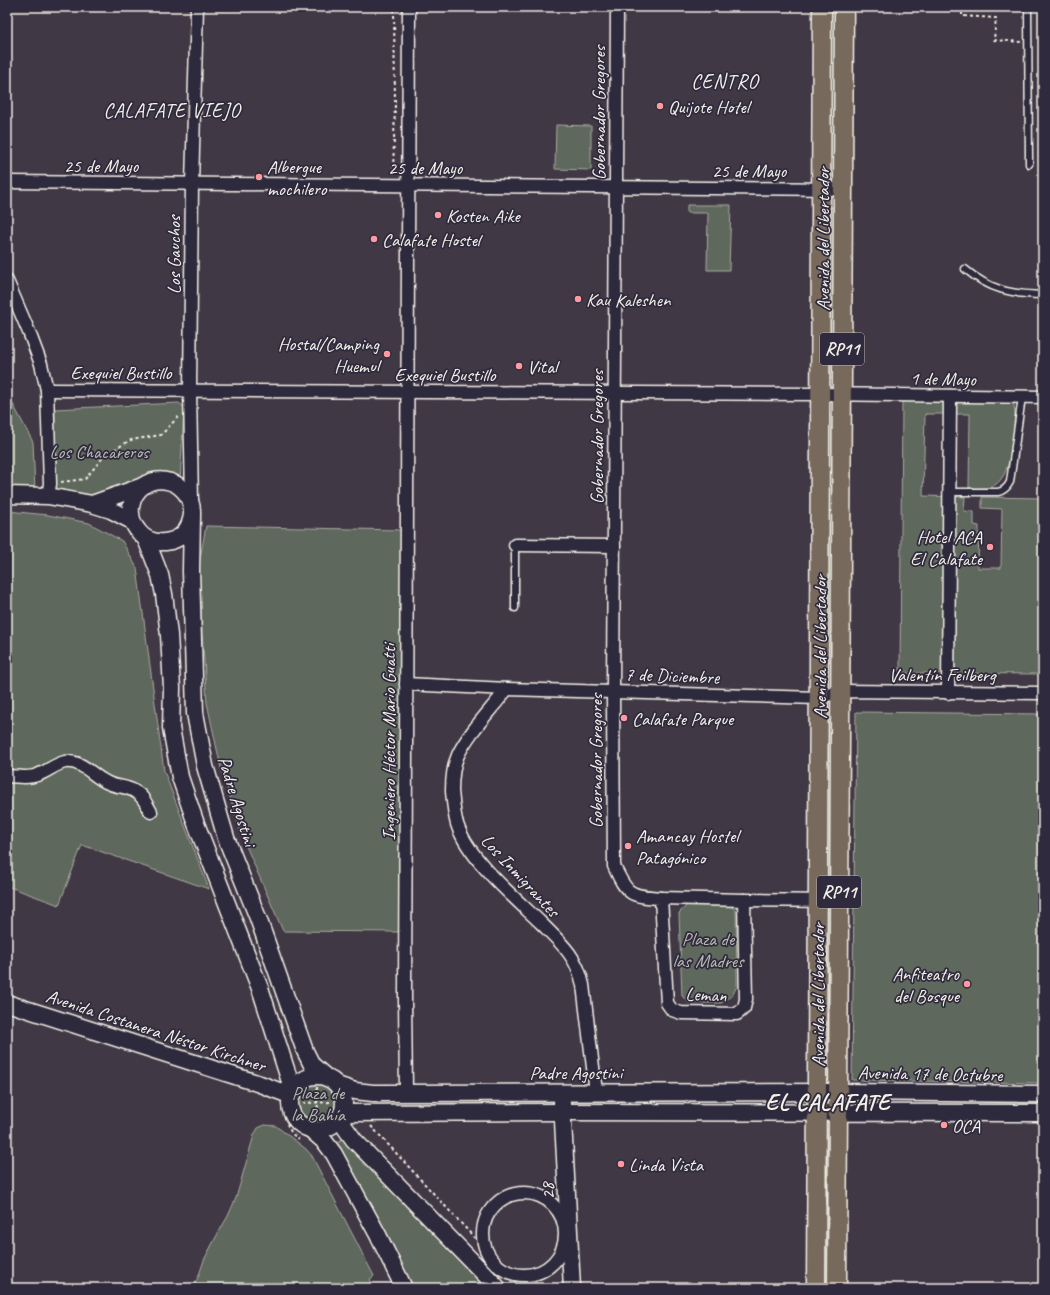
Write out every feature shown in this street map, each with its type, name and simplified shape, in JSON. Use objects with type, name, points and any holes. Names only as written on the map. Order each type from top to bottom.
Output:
[{"type":"main road","name":"Avenida del Libertador","points":[[816,1288],[822,7]]},
{"type":"main road","name":"Avenida del Libertador","points":[[837,1288],[844,7]]},
{"type":"street","name":"Los Gauchos","points":[[192,509],[190,390],[192,184],[197,7]]},
{"type":"street","name":"Ingeniero Héctor Mario Guatti","points":[[406,1092],[405,991],[409,7]]},
{"type":"street","name":"Gobernador Gregores","points":[[616,7],[613,692],[614,866],[623,886],[631,894],[640,897],[661,898]]},
{"type":"street","name":"25 de Mayo","points":[[7,182],[843,189]]},
{"type":"street","points":[[7,281],[36,351],[47,390],[49,490]]},
{"type":"street","name":"Exequiel Bustillo","points":[[47,390],[842,394]]},
{"type":"street","name":"1 de Mayo","points":[[842,394],[1043,398]]},
{"type":"street","points":[[948,693],[950,396]]},
{"type":"street","points":[[92,504],[161,480],[180,486],[187,494],[192,509],[190,525],[184,533],[176,539],[166,542],[156,542],[146,539]]},
{"type":"street","points":[[142,486],[132,502],[130,512],[132,521],[136,528],[146,539],[160,575],[164,594],[170,642],[172,688],[171,728],[180,777],[195,821],[261,991],[294,1096]]},
{"type":"street","points":[[10,495],[49,490],[111,510],[132,521]]},
{"type":"street","name":"Padre Agostini","points":[[192,509],[191,579],[195,713],[205,766],[226,838],[261,925],[305,1051],[312,1065],[327,1081],[348,1089],[364,1092],[816,1092]]},
{"type":"street","points":[[515,545],[614,546]]},
{"type":"street","name":"7 de Diciembre","points":[[406,684],[507,690],[818,698],[840,692]]},
{"type":"street","name":"Los Inmigrantes","points":[[507,690],[468,739],[458,756],[454,768],[452,785],[456,820],[466,843],[483,866],[561,943],[575,961],[581,974],[583,985],[596,1092]]},
{"type":"street","name":"Valentín Feilberg","points":[[840,692],[1043,693]]},
{"type":"street","points":[[7,776],[38,776],[57,764],[66,762],[78,764],[107,783],[134,790],[141,796],[151,812]]},
{"type":"street","points":[[661,898],[839,901]]},
{"type":"street","name":"Leman","points":[[661,898],[667,1003],[672,1010],[680,1013],[737,1014],[744,1008],[746,999],[744,900]]},
{"type":"street","name":"Avenida Costanera Néstor Kirchner","points":[[7,1003],[294,1096]]},
{"type":"street","points":[[310,1130],[331,1126],[344,1101],[341,1089],[327,1081],[322,1076],[310,1077],[300,1082],[291,1106],[294,1116],[300,1124],[325,1142],[334,1154],[378,1235],[404,1288]]},
{"type":"street","name":"28","points":[[561,1092],[572,1288]]},
{"type":"street","name":"Avenida 17 de Octubre","points":[[816,1092],[1043,1094]]},
{"type":"street","points":[[340,1111],[346,1129],[354,1140],[498,1288]]},
{"type":"street","name":"Padre Agostini","points":[[340,1111],[816,1112]]},
{"type":"street","name":"Avenida 17 de Octubre","points":[[816,1112],[1043,1113]]},
{"type":"street","points":[[525,1192],[538,1195],[550,1202],[559,1212],[564,1225],[565,1239],[561,1252],[553,1263],[542,1271],[529,1275],[516,1275],[505,1270],[492,1261],[486,1250],[482,1237],[484,1223],[489,1211],[499,1201],[511,1194],[525,1192]]},
{"type":"lane","points":[[1028,7],[1030,164]]},
{"type":"lane","points":[[965,269],[989,286],[1005,292],[1043,295]]},
{"type":"lane","points":[[949,492],[1002,492],[1008,486],[1010,482],[1022,397]]},
{"type":"lane","points":[[515,545],[515,608]]},
{"type":"path","points":[[393,185],[395,105],[394,7]]},
{"type":"path","points":[[961,7],[962,16],[996,18],[994,40],[1028,42]]},
{"type":"path","points":[[49,490],[85,479],[105,455],[131,440],[161,435],[184,412],[191,412]]},
{"type":"path","points":[[287,1124],[292,1134],[310,1130],[318,1103],[327,1081]]},
{"type":"path","points":[[294,1096],[340,1111]]},
{"type":"path","points":[[368,1124],[521,1288]]},
{"type":"green space","points":[[829,7],[838,7],[834,176],[829,176]]},
{"type":"green space","points":[[556,125],[591,126],[591,170],[555,169]]},
{"type":"green space","points":[[687,205],[731,205],[729,270],[707,270],[708,213],[687,213]]},
{"type":"green space","points":[[830,208],[835,208],[833,379],[828,379]]},
{"type":"green space","points":[[7,393],[33,442],[35,491],[7,489]]},
{"type":"green space","points":[[902,400],[1011,402],[1014,405],[1014,432],[1008,465],[1004,475],[998,482],[991,487],[986,488],[969,488],[970,414],[925,414],[923,496],[965,497],[964,511],[974,512],[974,525],[979,526],[978,568],[1001,568],[1002,509],[982,508],[982,497],[1043,498],[1043,674],[900,673]]},
{"type":"green space","name":"Los Chacareros","points":[[179,403],[184,407],[180,483],[101,496],[77,496],[53,493],[55,409]]},
{"type":"green space","points":[[828,412],[833,413],[832,661],[828,662],[826,661]]},
{"type":"green space","points":[[7,511],[48,515],[89,523],[122,541],[137,568],[164,771],[209,889],[82,845],[59,905],[7,886]]},
{"type":"green space","points":[[206,526],[401,530],[399,932],[283,931],[243,839],[221,768],[207,703],[199,564]]},
{"type":"green space","points":[[827,708],[832,710],[831,877],[826,876]]},
{"type":"green space","points":[[856,712],[1043,714],[1043,1083],[852,1080]]},
{"type":"green space","name":"Plaza de las Madres","points":[[687,905],[729,905],[736,910],[737,986],[732,996],[721,1003],[689,1003],[682,996],[679,913]]},
{"type":"green space","points":[[830,911],[830,1080],[825,1080],[827,912]]},
{"type":"green space","name":"Plaza de la Bahía","points":[[318,1080],[331,1084],[337,1090],[341,1103],[337,1116],[331,1122],[318,1126],[305,1122],[299,1116],[295,1103],[299,1090],[305,1084]]},
{"type":"green space","points":[[265,1125],[276,1126],[306,1149],[312,1156],[374,1276],[370,1279],[374,1288],[191,1288],[198,1278],[204,1260],[236,1198],[254,1135],[258,1128]]},
{"type":"green space","points":[[825,1130],[830,1130],[831,1288],[823,1288]]},
{"type":"green space","points":[[342,1139],[345,1139],[490,1288],[410,1288],[336,1146]]},
{"type":"place","name":"Quijote Hotel","points":[[660,106]]},
{"type":"place","name":"Albergue mochilero","points":[[259,177]]},
{"type":"place","name":"Kosten Aike","points":[[438,215]]},
{"type":"place","name":"Calafate Hostel","points":[[374,239]]},
{"type":"place","name":"Kau Kaleshen","points":[[578,299]]},
{"type":"place","name":"Hostal/Camping Huemul","points":[[387,354]]},
{"type":"place","name":"Vital","points":[[519,366]]},
{"type":"place","name":"Hotel ACA El Calafate","points":[[990,547]]},
{"type":"place","name":"Calafate Parque","points":[[624,718]]},
{"type":"place","name":"Amancay Hostel Patagónico","points":[[628,846]]},
{"type":"place","name":"Anfiteatro del Bosque","points":[[967,984]]},
{"type":"place","name":"OCA","points":[[944,1125]]},
{"type":"place","name":"Linda Vista","points":[[621,1164]]},
{"type":"district","name":"CENTRO","points":[[725,81]]},
{"type":"district","name":"CALAFATE VIEJO","points":[[172,110]]},
{"type":"district","name":"EL CALAFATE","points":[[828,1102]]}]
